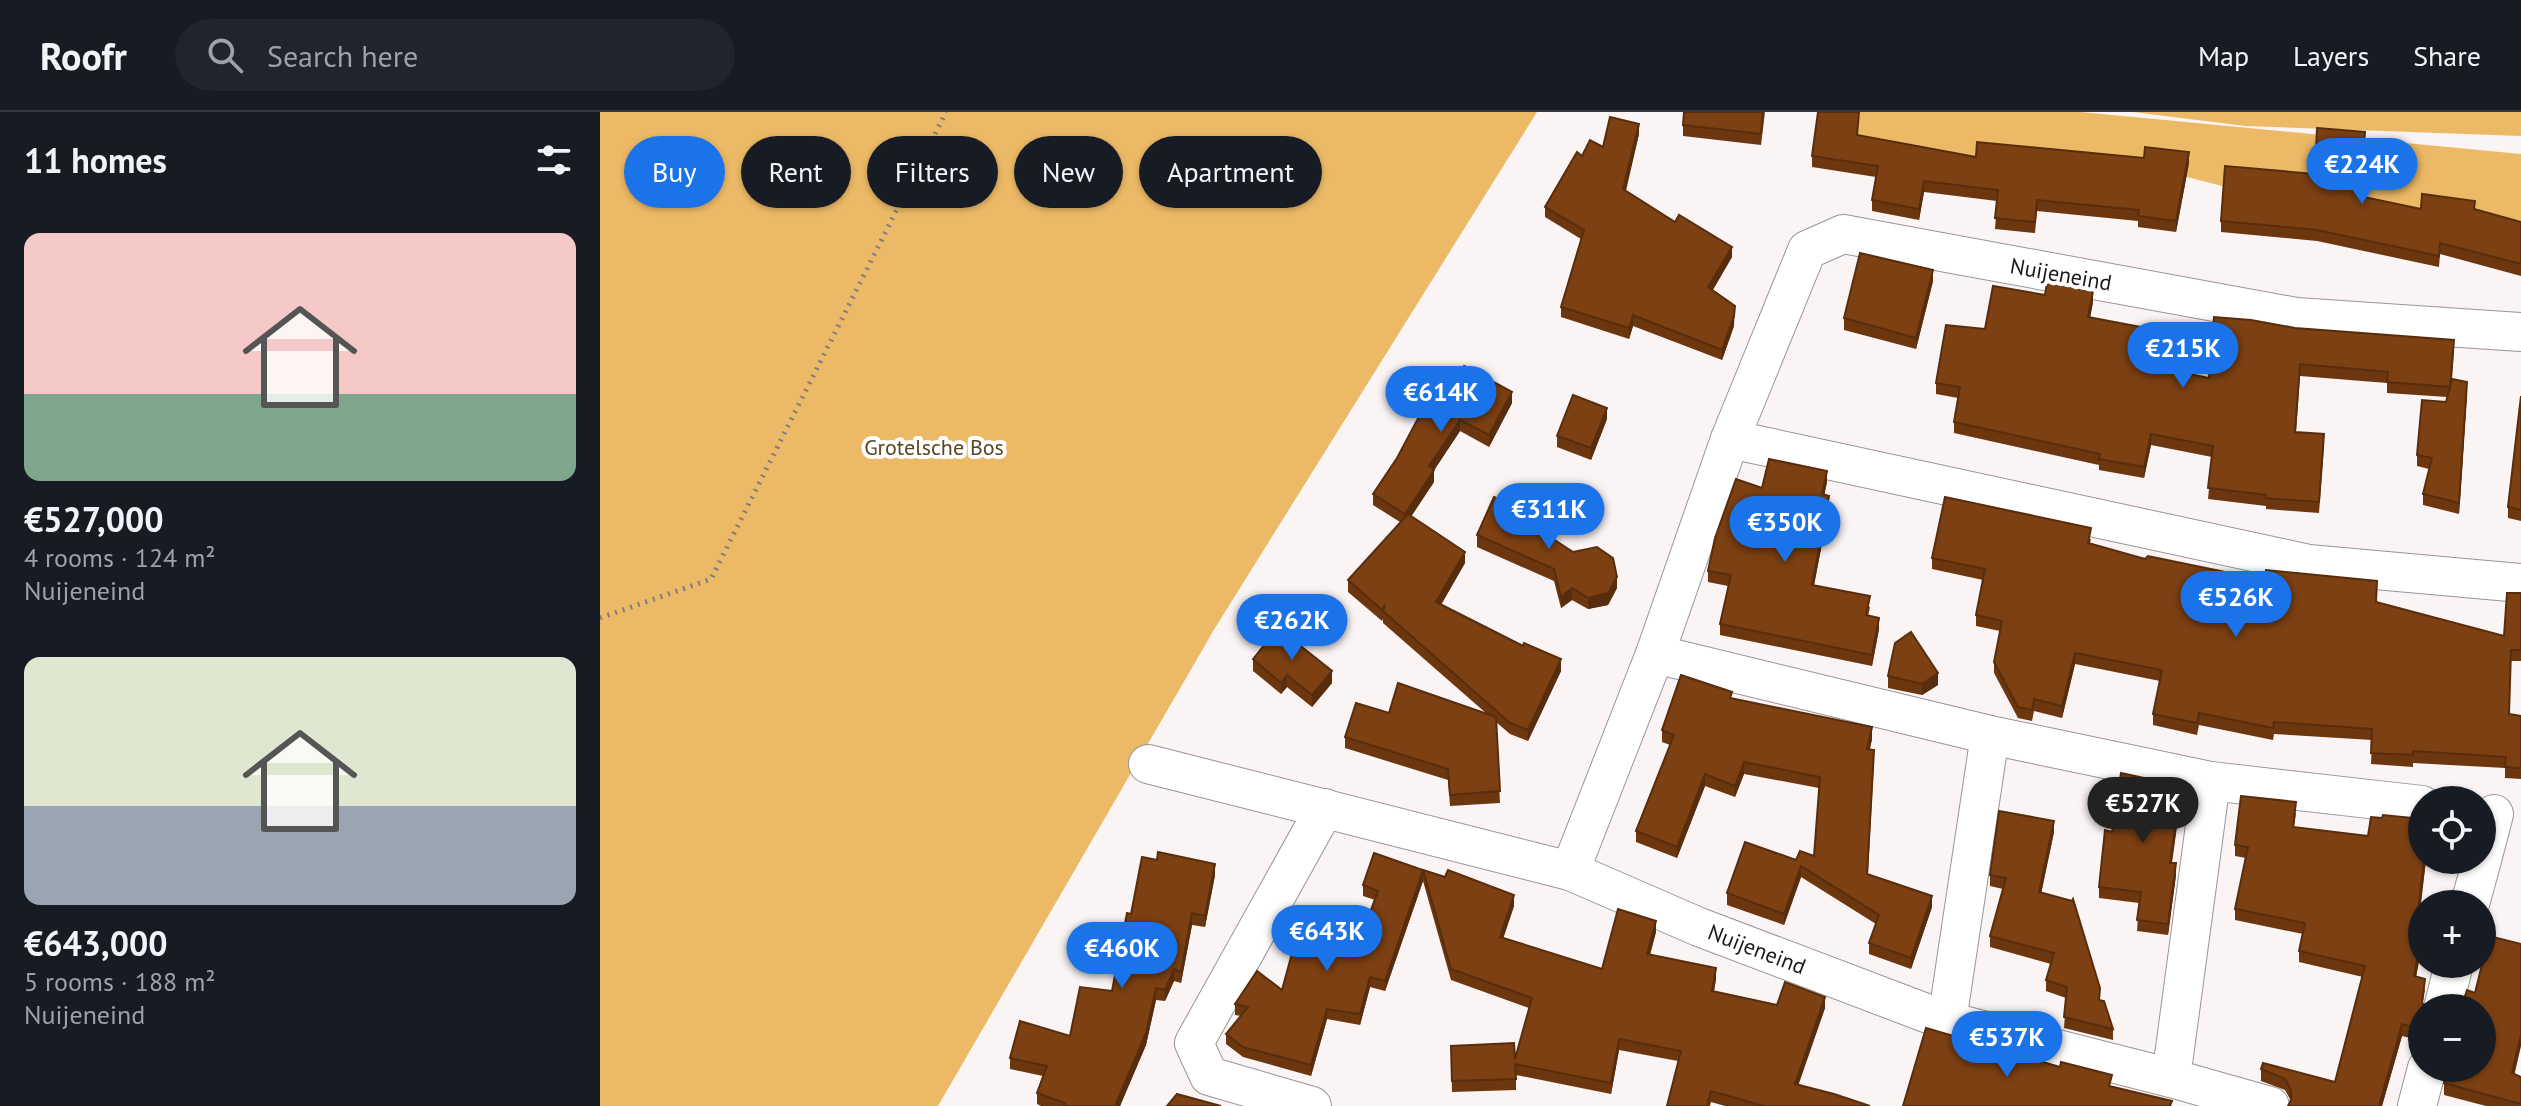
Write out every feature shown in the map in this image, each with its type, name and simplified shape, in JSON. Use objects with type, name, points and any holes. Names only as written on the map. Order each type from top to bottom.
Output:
[{"type":"street","name":"Nuijeneind","points":[[1570,871],[1655,654],[1730,439],[1807,250],[1843,234],[2296,317],[2521,332]]},
{"type":"street","points":[[1730,439],[2309,564],[2521,583]]},
{"type":"street","points":[[1655,654],[1990,735],[2211,781],[2408,803]]},
{"type":"street","points":[[1947,1021],[1990,735]]},
{"type":"street","name":"Nuijeneind","points":[[1148,764],[1570,871],[1699,927],[1947,1021],[2270,1106]]},
{"type":"street","points":[[2171,1078],[2211,781]]},
{"type":"street","points":[[1312,1106],[1209,1076],[1194,1043],[1325,808]]},
{"type":"street","points":[[2417,1106],[2423,1082]]},
{"type":"path","points":[[600,618],[711,579],[946,112]]},
{"type":"green space","name":"Grotelsche Bos","points":[[600,112],[1537,112],[1215,628],[938,1106],[600,1106]]},
{"type":"green space","points":[[1843,112],[2081,112],[2521,154],[2521,231],[2258,195],[2167,172],[2041,155],[1958,157],[1834,150]]},
{"type":"green space","points":[[2133,112],[2521,112],[2521,136],[2245,126]]},
{"type":"building","points":[[1684,112],[1763,112],[1761,134],[1683,125]]},
{"type":"building","points":[[1818,112],[1859,112],[1857,135],[1976,157],[1977,142],[2144,158],[2145,147],[2189,152],[2176,221],[2138,216],[2139,210],[2037,200],[2035,222],[1995,218],[1998,190],[1924,181],[1919,209],[1872,200],[1878,166],[1812,156]]},
{"type":"building","points":[[1610,117],[1639,124],[1623,189],[1675,222],[1679,215],[1732,247],[1708,287],[1735,306],[1722,350],[1633,315],[1629,328],[1561,307],[1584,230],[1545,207],[1577,152],[1582,156],[1590,140],[1603,147]]},
{"type":"building","points":[[2317,128],[2365,132],[2359,196],[2421,209],[2422,194],[2475,201],[2474,209],[2521,222],[2521,264],[2440,243],[2439,256],[2317,230],[2221,221],[2225,166],[2315,174]]},
{"type":"building","points":[[1860,253],[1933,270],[1916,338],[1844,318]]},
{"type":"building","points":[[2047,283],[2093,291],[2088,317],[2157,330],[2150,366],[2209,378],[2214,317],[2295,328],[2454,340],[2450,386],[2452,379],[2467,382],[2459,503],[2423,494],[2432,458],[2417,455],[2422,400],[2446,402],[2450,387],[2387,382],[2388,372],[2300,364],[2295,432],[2324,434],[2319,502],[2266,498],[2266,495],[2208,488],[2213,446],[2151,434],[2144,467],[2099,459],[2100,454],[1954,422],[1960,387],[1936,383],[1946,325],[1985,329],[1993,286],[2045,295]]},
{"type":"building","points":[[1464,366],[1512,392],[1489,435],[1460,420],[1429,466],[1434,470],[1405,514],[1373,494],[1397,458],[1431,394],[1446,401]]},
{"type":"building","points":[[1573,395],[1607,408],[1591,448],[1557,436]]},
{"type":"building","points":[[2521,396],[2521,510],[2508,507]]},
{"type":"building","points":[[1769,459],[1827,471],[1822,494],[1829,496],[1812,585],[1870,596],[1866,615],[1879,618],[1872,655],[1720,624],[1731,575],[1708,571],[1715,538],[1736,479],[1762,488]]},
{"type":"building","points":[[1494,497],[1542,519],[1538,529],[1573,552],[1597,547],[1613,558],[1617,577],[1608,593],[1588,598],[1572,588],[1561,597],[1554,569],[1477,535]]},
{"type":"building","points":[[1945,497],[2091,528],[2088,543],[2145,559],[2148,556],[2264,580],[2266,570],[2377,581],[2376,602],[2504,636],[2507,593],[2521,593],[2521,650],[2511,650],[2509,714],[2521,716],[2521,768],[2505,767],[2506,757],[2413,751],[2413,755],[2371,753],[2372,729],[2274,722],[2273,728],[2199,713],[2197,723],[2153,714],[2162,670],[2075,653],[2062,706],[2034,699],[2032,710],[2018,707],[1994,662],[2002,621],[1976,615],[1985,569],[1932,558]]},
{"type":"building","points":[[1408,514],[1465,552],[1436,602],[1523,646],[1524,643],[1561,659],[1528,730],[1510,723],[1383,611],[1385,605],[1382,610],[1348,580]]},
{"type":"building","points":[[1278,628],[1332,671],[1312,695],[1287,675],[1281,683],[1253,659]]},
{"type":"building","points":[[1911,632],[1938,673],[1922,684],[1888,676],[1895,643]]},
{"type":"building","points":[[1681,675],[1732,692],[1730,698],[1872,727],[1867,749],[1874,750],[1867,874],[1932,896],[1911,958],[1869,943],[1879,915],[1801,866],[1784,914],[1727,893],[1745,842],[1796,860],[1800,851],[1814,856],[1820,777],[1744,762],[1735,786],[1705,774],[1677,847],[1636,831],[1674,735],[1662,730]]},
{"type":"building","points":[[1398,683],[1496,717],[1500,791],[1450,795],[1448,769],[1345,737],[1356,703],[1389,713]]},
{"type":"building","points":[[2121,773],[2181,786],[2170,863],[2176,863],[2168,924],[2137,920],[2141,892],[2099,887],[2105,830],[2112,832]]},
{"type":"building","points":[[2241,796],[2296,802],[2293,827],[2368,836],[2371,817],[2408,818],[2408,874],[2422,874],[2421,890],[2408,890],[2408,978],[2425,979],[2423,994],[2408,994],[2408,1026],[2402,1024],[2379,1106],[2288,1106],[2291,1090],[2285,1079],[2261,1069],[2263,1063],[2335,1082],[2365,966],[2299,951],[2305,923],[2235,909],[2248,847],[2235,845]]},
{"type":"building","points":[[1999,811],[2054,821],[2039,892],[2073,899],[2100,988],[2099,1000],[2104,1001],[2113,1029],[2064,1017],[2067,987],[2046,980],[2054,953],[1990,936],[2006,878],[1990,875]]},
{"type":"building","points":[[1158,852],[1215,864],[1205,916],[1192,913],[1181,972],[1174,969],[1165,990],[1156,988],[1146,1033],[1115,1106],[1064,1106],[1065,1103],[1037,1093],[1047,1066],[1010,1058],[1020,1021],[1070,1036],[1080,987],[1112,991],[1127,913],[1131,914],[1142,857],[1157,860]]},
{"type":"building","points":[[1374,853],[1423,870],[1385,981],[1370,977],[1360,1014],[1327,1009],[1311,1065],[1243,1047],[1226,1034],[1248,1007],[1235,1004],[1257,971],[1282,990],[1297,935],[1356,950],[1378,891],[1363,885]]},
{"type":"building","points":[[1423,870],[1445,877],[1448,870],[1514,895],[1500,937],[1602,969],[1618,909],[1656,921],[1647,954],[1716,968],[1712,991],[1777,1005],[1785,982],[1825,997],[1795,1084],[1870,1106],[1764,1106],[1711,1091],[1707,1106],[1667,1106],[1681,1051],[1619,1039],[1611,1083],[1515,1064],[1516,1079],[1452,1081],[1451,1046],[1514,1043],[1515,1059],[1532,998],[1451,969]]},
{"type":"building","points":[[2496,938],[2521,944],[2521,1035],[2512,1073],[2521,1077],[2521,1104],[2444,1083],[2496,1082],[2496,994],[2466,994],[2467,990],[2475,993],[2479,978],[2496,978]]},
{"type":"building","points":[[1926,1028],[2060,1067],[2061,1062],[2112,1075],[2109,1086],[2172,1101],[2170,1106],[1903,1106]]},
{"type":"building","points":[[1177,1094],[1221,1106],[1167,1106]]}]
